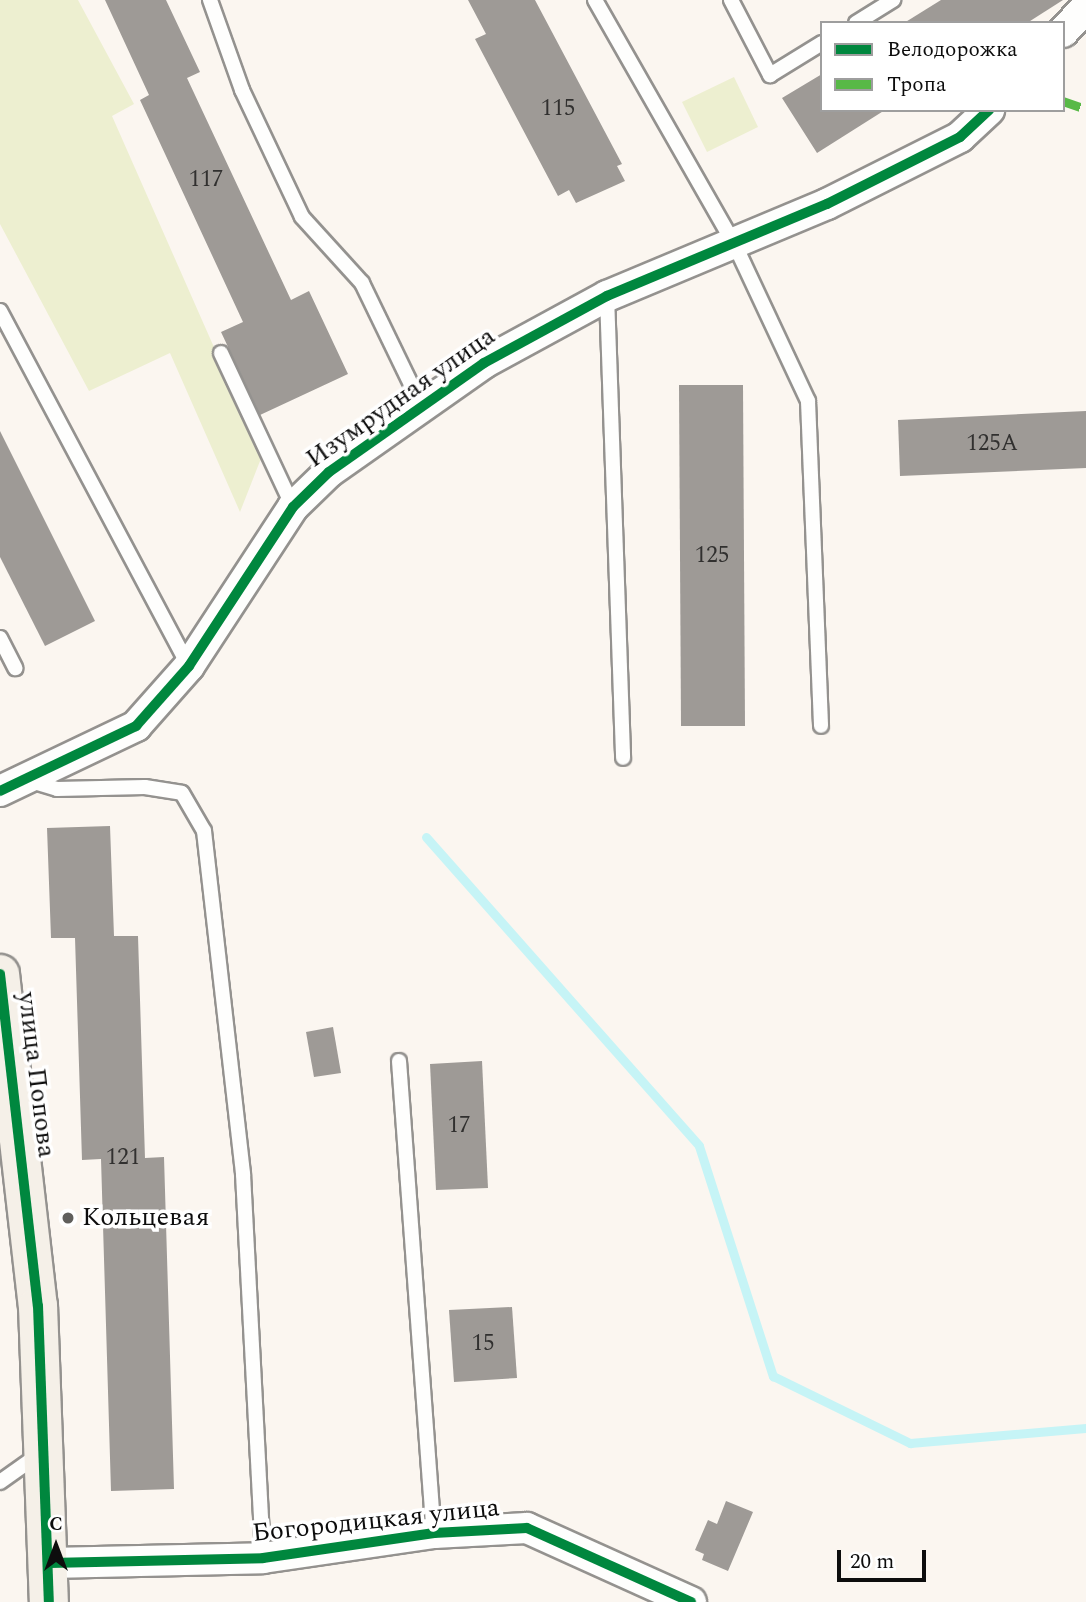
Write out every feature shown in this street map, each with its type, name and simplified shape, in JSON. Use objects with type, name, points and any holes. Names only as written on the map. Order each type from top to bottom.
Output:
[{"type":"street","points":[[1065,30],[1086,7]]},
{"type":"street","name":"Изумрудная улица","points":[[0,792],[31,781],[136,726],[189,666],[293,507],[329,472],[484,363],[607,296],[735,245],[960,137],[987,112]]},
{"type":"street","name":"улица Попова","points":[[0,974],[34,1264],[50,1563],[49,1602]]},
{"type":"street","name":"Богородицкая улица","points":[[50,1563],[263,1558],[434,1533],[527,1528],[691,1602]]},
{"type":"lane","points":[[210,0],[242,90],[298,210],[362,283],[422,407]]},
{"type":"lane","points":[[595,0],[735,245],[808,401],[821,726]]},
{"type":"lane","points":[[731,0],[770,75],[820,45]]},
{"type":"lane","points":[[859,21],[894,0]]},
{"type":"lane","points":[[607,296],[623,758]]},
{"type":"lane","points":[[0,311],[189,666]]},
{"type":"lane","points":[[220,353],[293,507]]},
{"type":"lane","points":[[0,638],[15,668]]},
{"type":"lane","points":[[31,781],[57,789],[145,787],[182,793],[204,831],[243,1174],[263,1558]]},
{"type":"lane","points":[[398,1061],[434,1533]]},
{"type":"lane","points":[[0,1482],[42,1452]]},
{"type":"green space","points":[[0,0],[78,0],[134,104],[112,116],[262,456],[240,512],[170,353],[89,391],[0,224]]},
{"type":"green space","points":[[734,77],[758,127],[707,152],[682,102]]},
{"type":"building","points":[[105,0],[166,0],[200,72],[187,78],[291,300],[309,291],[348,374],[260,415],[221,332],[243,322],[140,100],[149,95]]},
{"type":"building","points":[[468,0],[535,0],[622,164],[617,166],[625,181],[576,203],[569,190],[558,196],[475,39],[486,34]]},
{"type":"building","points":[[941,0],[1063,0],[1030,21],[907,21]]},
{"type":"building","points":[[820,75],[820,112],[882,112],[817,153],[782,98]]},
{"type":"building","points":[[679,385],[743,385],[745,726],[681,726]]},
{"type":"building","points":[[1086,411],[1086,468],[900,476],[898,420]]},
{"type":"building","points":[[0,431],[95,621],[45,646],[0,557]]},
{"type":"building","points":[[110,826],[114,936],[138,936],[145,1158],[164,1157],[174,1489],[111,1491],[101,1159],[82,1160],[75,938],[51,938],[47,828]]},
{"type":"building","points":[[333,1027],[341,1073],[314,1077],[306,1032]]},
{"type":"building","points":[[482,1061],[488,1188],[436,1190],[430,1064]]},
{"type":"building","points":[[512,1307],[517,1378],[454,1382],[449,1310]]},
{"type":"building","points":[[726,1501],[753,1512],[728,1571],[702,1560],[704,1554],[695,1550],[708,1520],[717,1524]]},
{"type":"waterway","points":[[426,837],[699,1146],[773,1376],[910,1443],[1086,1428]]},
{"type":"marked path","points":[[1065,102],[1086,109]]},
{"type":"cycle path","points":[[0,791],[136,726],[189,666],[293,507],[329,472],[484,363],[607,296],[827,204],[960,137],[987,112]]},
{"type":"cycle path","points":[[0,974],[38,1306],[49,1602]]},
{"type":"cycle path","points":[[50,1563],[263,1558],[434,1533],[527,1528],[691,1602]]},
{"type":"place","name":"Кольцевая","points":[[68,1218]]}]
